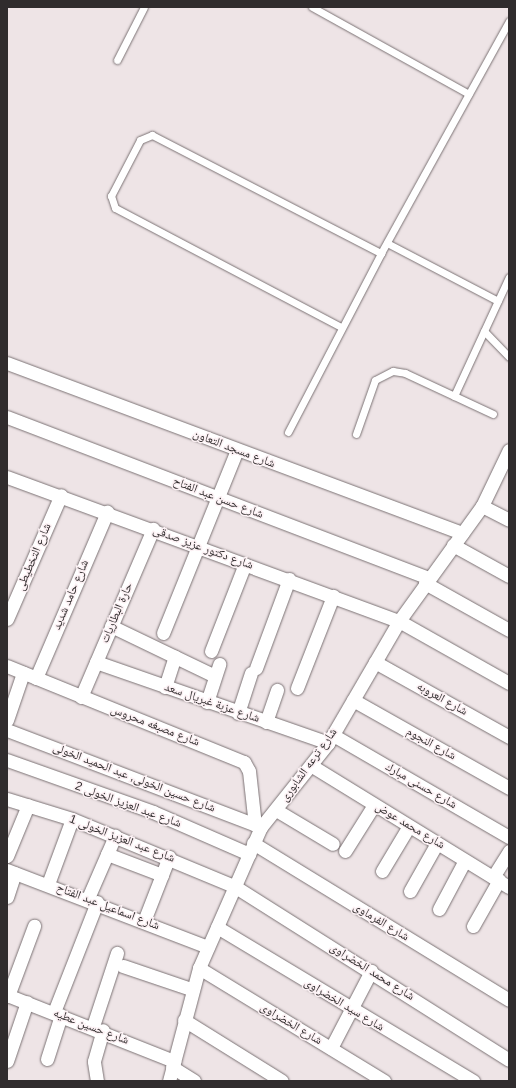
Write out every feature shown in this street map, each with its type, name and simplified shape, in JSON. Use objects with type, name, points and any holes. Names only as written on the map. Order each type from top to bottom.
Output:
[{"type":"street","name":"شارع مسجد التعاون","points":[[7,363],[462,533]]},
{"type":"street","name":"شارع حسن عبد الفتاح","points":[[7,417],[427,580],[509,630]]},
{"type":"street","points":[[163,633],[237,450]]},
{"type":"street","name":"شارع ترعه الشابورى","points":[[169,1081],[191,988],[251,848],[258,826],[276,810],[312,766],[331,739],[399,620],[482,506],[505,467],[509,450]]},
{"type":"street","name":"شارع دكتور عزيز صدقى","points":[[7,477],[61,495],[399,620],[509,683]]},
{"type":"street","name":"شارع التخطيطى","points":[[7,619],[61,495]]},
{"type":"street","points":[[482,506],[509,520]]},
{"type":"street","name":"شارع حامد شديد","points":[[36,678],[107,512]]},
{"type":"street","name":"حارة البطاريات","points":[[81,697],[153,529]]},
{"type":"street","points":[[453,545],[509,576]]},
{"type":"street","points":[[211,651],[245,564]]},
{"type":"street","points":[[238,712],[288,580]]},
{"type":"street","points":[[297,688],[333,596]]},
{"type":"street","points":[[111,626],[175,657],[217,670],[207,702]]},
{"type":"street","points":[[164,687],[175,657]]},
{"type":"street","name":"شارع عزبة غبريال سعد","points":[[96,662],[266,722],[331,739]]},
{"type":"street","name":"شارع العروبه","points":[[375,662],[509,737]]},
{"type":"street","name":"شارع مصبغه محروس","points":[[7,666],[23,674],[244,762],[249,771],[258,826]]},
{"type":"street","points":[[7,720],[23,674]]},
{"type":"street","points":[[266,722],[277,690]]},
{"type":"street","name":"شارع النجوم","points":[[353,700],[509,788]]},
{"type":"street","name":"شارع حسين الخولى, عبد الحميد الخولى","points":[[7,730],[258,826]]},
{"type":"street","name":"شارع حسنى مبارك","points":[[331,739],[509,837]]},
{"type":"street","name":"شارع عبد العزيز الخولى 2","points":[[7,760],[251,848]]},
{"type":"street","name":"شارع محمد عوض","points":[[312,766],[500,881]]},
{"type":"street","name":"شارع عبد العزيز الخولى 1","points":[[7,799],[72,819],[169,857],[234,886]]},
{"type":"street","points":[[345,851],[374,804]]},
{"type":"street","points":[[7,856],[28,806]]},
{"type":"street","points":[[276,810],[333,844]]},
{"type":"street","points":[[48,884],[72,819]]},
{"type":"street","points":[[382,871],[409,826]]},
{"type":"street","points":[[47,1059],[58,1013],[107,854],[115,836]]},
{"type":"street","points":[[410,891],[438,843]]},
{"type":"street","name":"شارع الفرماوى","points":[[251,848],[509,1000]]},
{"type":"street","points":[[473,926],[500,881],[509,851]]},
{"type":"street","points":[[107,854],[162,875]]},
{"type":"street","points":[[144,921],[169,857]]},
{"type":"street","points":[[439,908],[465,860]]},
{"type":"street","points":[[7,897],[11,871]]},
{"type":"street","name":"شارع اسماعيل عبد الفتاح","points":[[11,871],[93,900],[208,947]]},
{"type":"street","name":"شارع محمد الخضراوى","points":[[234,886],[371,971],[509,1060]]},
{"type":"street","points":[[8,996],[34,926]]},
{"type":"street","name":"شارع سيد الخضراوى","points":[[216,927],[351,1010],[473,1081]]},
{"type":"street","points":[[97,1081],[94,1061],[98,1028],[117,953]]},
{"type":"street","points":[[123,966],[191,988]]},
{"type":"street","name":"شارع الخضراوى","points":[[199,968],[384,1081]]},
{"type":"street","points":[[331,1048],[371,971]]},
{"type":"street","name":"شارع حسين عطيه","points":[[8,996],[98,1028],[173,1064],[194,1081]]},
{"type":"street","points":[[7,1061],[26,1002]]},
{"type":"street","points":[[184,1020],[282,1081]]},
{"type":"lane","points":[[118,60],[144,7]]},
{"type":"lane","points":[[312,7],[470,94]]},
{"type":"lane","points":[[288,432],[341,327],[509,21]]},
{"type":"lane","points":[[341,327],[114,208],[112,196],[140,140],[144,135],[152,135],[381,253]]},
{"type":"lane","points":[[387,243],[498,301]]},
{"type":"lane","points":[[454,396],[509,277]]},
{"type":"lane","points":[[484,331],[509,357]]},
{"type":"lane","points":[[356,434],[376,380],[388,372],[405,372],[493,414]]}]
